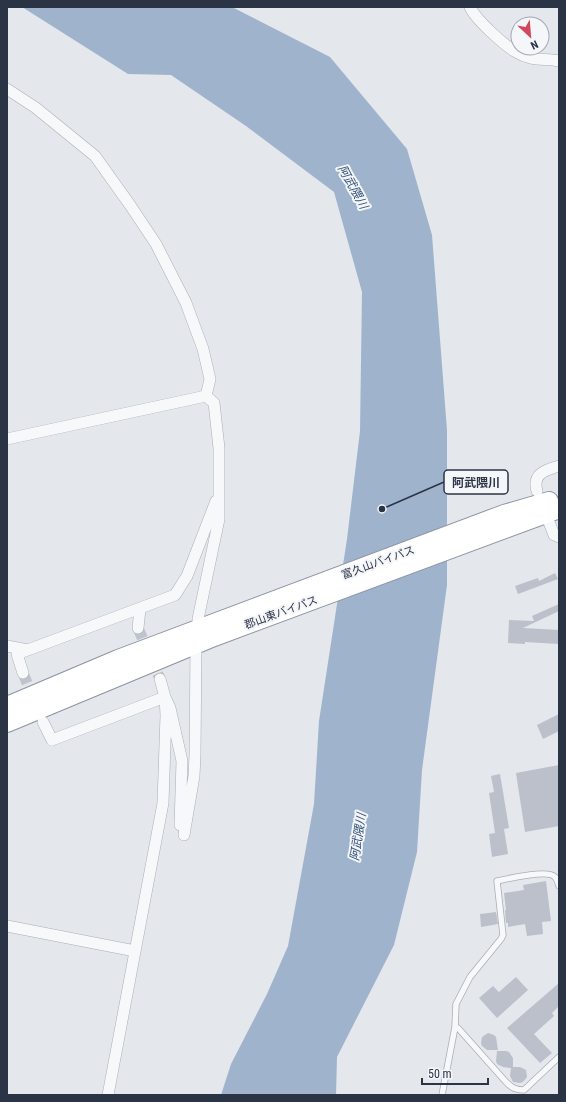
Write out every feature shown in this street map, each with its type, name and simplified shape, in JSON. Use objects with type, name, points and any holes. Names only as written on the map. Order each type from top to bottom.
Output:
[{"type":"highway","name":"富久山バイパス","points":[[197,637],[491,527],[559,497]]},
{"type":"highway","points":[[491,527],[554,516]]},
{"type":"highway","points":[[7,706],[118,659],[197,637]]},
{"type":"highway","points":[[7,723],[197,637]]},
{"type":"street","points":[[470,7],[478,19],[518,54],[532,58],[559,62]]},
{"type":"street","points":[[7,89],[36,108],[95,156],[156,244],[186,303],[203,349],[210,379],[206,396]]},
{"type":"street","points":[[7,438],[206,396]]},
{"type":"street","points":[[165,698],[170,708],[182,761],[180,829],[184,835],[194,776],[198,619],[219,519],[219,448],[214,403],[206,396]]},
{"type":"street","points":[[537,491],[535,485],[537,477],[544,472],[559,466]]},
{"type":"street","points":[[23,673],[17,654],[175,595],[187,576],[219,493]]},
{"type":"street","points":[[554,516],[554,535],[559,537]]},
{"type":"street","points":[[138,628],[140,609]]},
{"type":"street","points":[[7,646],[30,650]]},
{"type":"street","points":[[108,1095],[163,803],[166,714],[165,698],[160,679]]},
{"type":"street","points":[[43,722],[52,740],[165,698]]},
{"type":"street","points":[[7,926],[136,951]]},
{"type":"lane","points":[[442,1095],[455,1027],[456,1004],[470,977],[503,935],[497,881],[541,873],[555,877],[559,886]]},
{"type":"lane","points":[[455,1027],[458,1028],[514,1089],[524,1090],[559,1057]]},
{"type":"water","points":[[22,7],[232,7],[330,57],[407,149],[432,235],[447,430],[447,585],[422,770],[417,852],[394,945],[337,1057],[336,1095],[221,1095],[231,1064],[267,994],[288,946],[314,804],[319,721],[347,539],[360,431],[362,292],[334,192],[246,126],[171,75],[128,74]]},
{"type":"building","points":[[555,573],[558,579],[518,594],[515,586],[538,578],[539,581]]},
{"type":"building","points":[[559,604],[559,611],[523,628],[559,630],[559,644],[525,642],[525,644],[508,643],[509,620],[534,621],[532,616]]},
{"type":"building","points":[[559,714],[559,731],[543,739],[537,725]]},
{"type":"building","points":[[559,765],[559,826],[525,832],[516,773]]},
{"type":"building","points":[[500,774],[509,828],[504,829],[508,854],[492,857],[489,834],[495,833],[489,793],[494,792],[491,776]]},
{"type":"building","points":[[546,881],[551,921],[542,922],[543,934],[527,936],[525,924],[508,927],[508,923],[506,923],[504,893],[524,890],[523,885]]},
{"type":"building","points":[[496,912],[498,924],[481,927],[480,914]]},
{"type":"building","points":[[516,977],[528,990],[497,1018],[479,998],[493,986],[499,992]]},
{"type":"building","points":[[559,983],[559,1006],[552,1013],[554,1016],[534,1034],[552,1053],[540,1063],[507,1028]]},
{"type":"building","points":[[488,1033],[496,1037],[498,1050],[487,1050],[482,1046],[482,1037]]},
{"type":"building","points":[[497,1051],[509,1052],[513,1058],[513,1067],[520,1067],[526,1070],[527,1077],[523,1082],[513,1082],[510,1076],[511,1068],[503,1067],[497,1064]]},
{"type":"tunnel","points":[[138,628],[160,679]]},
{"type":"tunnel","points":[[23,673],[34,700]]},
{"type":"place","name":"阿武隈川","points":[[382,509]]}]
